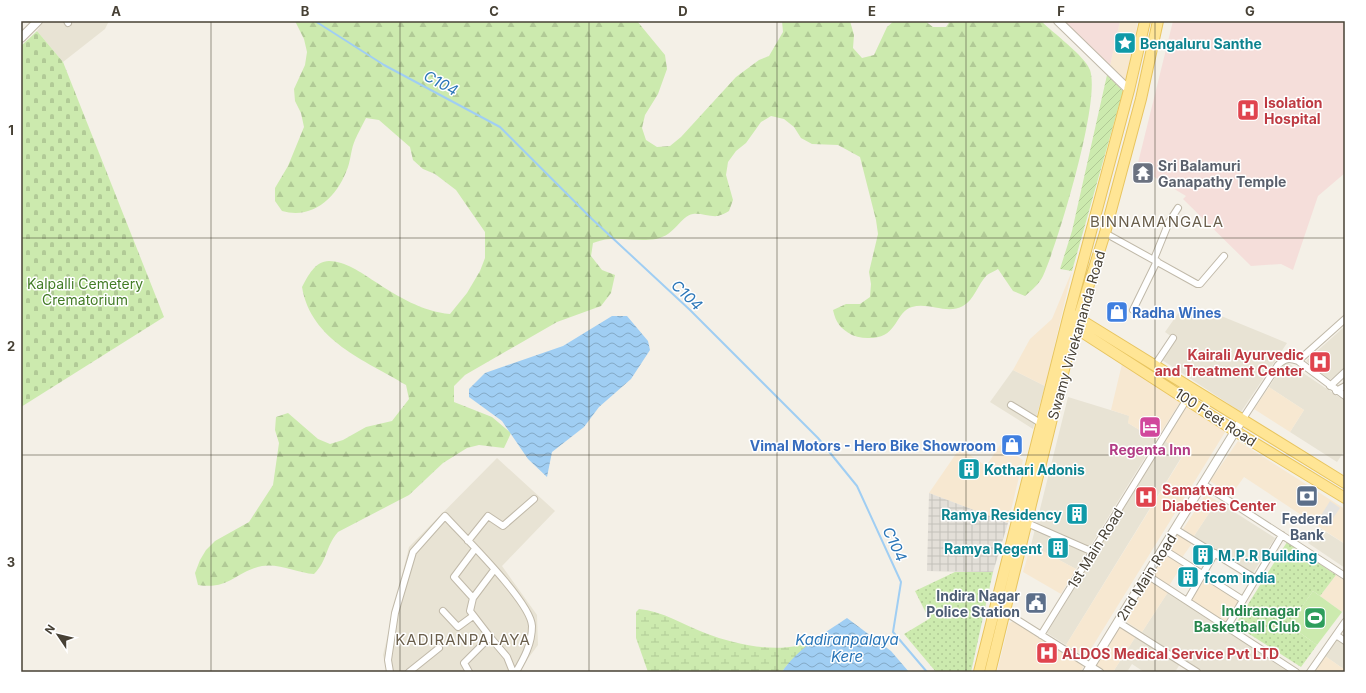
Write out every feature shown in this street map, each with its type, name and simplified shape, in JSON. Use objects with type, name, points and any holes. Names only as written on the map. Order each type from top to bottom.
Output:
[{"type":"main road","name":"Swamy Vivekananda Road","points":[[980,672],[1042,424],[1129,90],[1145,21]]},
{"type":"main road","name":"Swamy Vivekananda Road","points":[[1070,321],[1079,317],[1105,233],[1141,99],[1158,21]]},
{"type":"main road","name":"100 Feet Road","points":[[1079,317],[1345,483]]},
{"type":"main road","name":"Swamy Vivekananda Road","points":[[990,672],[1027,523],[1070,321]]},
{"type":"main road","name":"100 Feet Road","points":[[1070,321],[1236,431],[1345,498]]},
{"type":"street","points":[[21,38],[38,21]]},
{"type":"street","points":[[1058,21],[1129,90]]},
{"type":"street","points":[[1133,310],[1156,260],[1169,222],[1178,208]]},
{"type":"street","points":[[1105,233],[1200,284],[1224,256]]},
{"type":"street","points":[[1298,361],[1345,319]]},
{"type":"street","points":[[1155,365],[1173,338]]},
{"type":"street","points":[[1242,420],[1283,359],[1290,358],[1298,361],[1336,391],[1345,396]]},
{"type":"street","points":[[1330,386],[1345,372]]},
{"type":"street","points":[[1336,391],[1345,386]]},
{"type":"street","name":"1st Main Road","points":[[1041,635],[1187,399]]},
{"type":"street","points":[[1011,405],[1042,424]]},
{"type":"street","name":"2nd Main Road","points":[[1089,669],[1242,420]]},
{"type":"street","points":[[1203,484],[1345,576]]},
{"type":"street","points":[[468,542],[488,516],[502,526],[534,499]]},
{"type":"street","points":[[390,672],[388,660],[395,613],[413,552],[445,516],[520,600],[532,625],[527,652],[514,672]]},
{"type":"street","points":[[1027,523],[1093,552]]},
{"type":"street","points":[[1175,529],[1256,579]]},
{"type":"street","points":[[1227,627],[1282,535]]},
{"type":"street","points":[[474,598],[454,577],[475,549]]},
{"type":"street","points":[[1162,549],[1243,600]]},
{"type":"street","points":[[1187,601],[1215,554]]},
{"type":"street","points":[[494,570],[474,598],[470,612],[507,657],[514,672]]},
{"type":"street","points":[[1147,575],[1296,672]]},
{"type":"street","points":[[443,611],[458,627],[473,616]]},
{"type":"street","points":[[1005,612],[1089,669],[1100,672]]},
{"type":"street","points":[[1118,622],[1197,672]]},
{"type":"street","points":[[1310,672],[1345,622]]},
{"type":"street","points":[[1336,635],[1345,641]]},
{"type":"street","points":[[469,672],[464,663],[490,637]]},
{"type":"street","points":[[409,672],[439,648]]},
{"type":"shaded area","points":[[44,21],[109,21],[105,29],[63,62],[37,31]]},
{"type":"shaded area","points":[[1064,21],[1120,21],[1110,66]]},
{"type":"shaded area","name":"Bengaluru Santhe","points":[[1120,21],[1138,21],[1126,81],[1110,66]]},
{"type":"shaded area","name":"Isolation Hospital","points":[[1173,21],[1345,21],[1345,173],[1318,196],[1293,270],[1281,264],[1251,266],[1183,199],[1186,196],[1151,175],[1152,172],[1137,167]]},
{"type":"shaded area","points":[[1072,271],[1045,386],[1013,370],[1030,339],[1052,319]]},
{"type":"shaded area","points":[[1184,305],[1209,311],[1287,343],[1241,412],[1159,358],[1172,337],[1165,332]]},
{"type":"shaded area","points":[[1345,326],[1345,367],[1330,380],[1306,361]]},
{"type":"shaded area","points":[[1288,363],[1345,401],[1345,450],[1337,462],[1290,432],[1304,410],[1269,387],[1283,365]]},
{"type":"shaded area","points":[[1122,364],[1181,401],[1156,440],[1128,423],[1129,416],[1111,410]]},
{"type":"shaded area","points":[[1013,370],[1045,386],[1033,429],[990,402]]},
{"type":"shaded area","points":[[1269,387],[1304,410],[1290,432],[1254,409]]},
{"type":"shaded area","points":[[1068,397],[1130,416],[1128,423],[1156,440],[1076,569],[1031,545]]},
{"type":"shaded area","points":[[1187,405],[1227,429],[1086,657],[1066,645],[1184,454],[1165,441]]},
{"type":"shaded area","points":[[1165,441],[1184,453],[1066,645],[1047,633]]},
{"type":"shaded area","points":[[1238,441],[1345,509],[1345,544],[1244,477],[1231,495],[1210,481]]},
{"type":"shaded area","points":[[1000,445],[1023,460],[1008,523],[929,493],[960,448],[986,466]]},
{"type":"shaded area","points":[[497,458],[555,511],[502,566],[537,615],[538,645],[518,672],[387,672],[383,655],[409,547]]},
{"type":"shaded area","points":[[929,493],[1008,523],[993,572],[927,571]]},
{"type":"shaded area","points":[[1206,494],[1217,501],[1194,536],[1183,529]]},
{"type":"shaded area","points":[[1217,501],[1275,538],[1253,573],[1194,536]]},
{"type":"shaded area","points":[[1330,501],[1340,508],[1327,527],[1318,520]]},
{"type":"shaded area","points":[[1318,527],[1345,544],[1345,568],[1308,543]]},
{"type":"shaded area","points":[[1177,532],[1193,542],[1181,559],[1165,549]]},
{"type":"shaded area","points":[[1031,545],[1076,569],[1061,594],[1023,572]]},
{"type":"shaded area","points":[[1164,554],[1182,565],[1169,586],[1151,575]]},
{"type":"shaded area","points":[[1336,575],[1345,581],[1345,607],[1342,612],[1320,596]]},
{"type":"shaded area","points":[[1149,579],[1168,592],[1142,632],[1122,619]]},
{"type":"shaded area","points":[[1205,579],[1240,602],[1226,622],[1191,600]]},
{"type":"shaded area","points":[[1168,592],[1288,671],[1203,672],[1142,632]]},
{"type":"shaded area","points":[[1014,621],[1082,664],[1083,668],[1080,672],[997,672],[1009,623]]},
{"type":"shaded area","points":[[1120,625],[1136,636],[1113,672],[1104,672],[1094,665]]},
{"type":"shaded area","points":[[1136,636],[1180,664],[1175,672],[1144,672],[1132,664],[1127,672],[1113,672]]},
{"type":"shaded area","points":[[1338,638],[1345,643],[1345,670],[1325,656]]},
{"type":"shaded area","points":[[1325,656],[1345,670],[1345,672],[1314,672]]},
{"type":"green space","points":[[295,21],[637,21],[665,55],[667,69],[658,94],[645,115],[642,128],[646,140],[657,147],[670,146],[681,137],[736,77],[759,60],[769,56],[783,32],[782,21],[850,21],[854,35],[853,48],[862,58],[874,55],[887,27],[894,21],[925,21],[933,27],[946,27],[950,21],[1041,21],[1087,64],[1090,70],[1092,86],[1084,140],[1058,234],[1043,276],[1035,287],[1025,296],[1013,291],[998,269],[987,275],[970,300],[963,306],[951,309],[925,306],[912,307],[907,309],[892,328],[881,336],[865,338],[852,335],[839,325],[833,310],[846,304],[860,304],[870,297],[871,284],[869,272],[878,234],[876,220],[860,157],[838,145],[812,144],[801,138],[794,127],[784,119],[771,116],[761,122],[746,143],[736,151],[728,162],[726,175],[733,200],[729,211],[718,216],[696,214],[688,215],[668,234],[656,239],[609,239],[593,243],[591,256],[602,270],[615,275],[611,293],[601,306],[557,322],[465,375],[454,386],[454,402],[492,417],[511,433],[504,448],[479,445],[467,448],[443,463],[409,495],[338,532],[331,543],[322,564],[314,574],[268,565],[253,568],[225,583],[218,585],[198,585],[195,573],[206,550],[215,541],[249,522],[273,485],[279,443],[275,430],[276,417],[288,413],[318,439],[330,444],[343,440],[366,427],[392,421],[409,399],[406,385],[342,347],[316,322],[307,306],[302,287],[312,270],[324,262],[329,261],[341,263],[359,271],[392,292],[420,307],[440,313],[450,314],[467,293],[480,271],[485,258],[485,232],[456,190],[435,174],[423,169],[413,160],[410,147],[379,120],[366,118],[354,143],[344,178],[331,196],[314,209],[294,213],[282,211],[275,201],[275,188],[288,166],[304,127],[301,113],[295,101],[294,89],[305,65],[307,52],[304,39]]},
{"type":"green space","name":"Kalpalli Cemetery Crematorium","points":[[37,31],[63,62],[164,317],[21,407],[21,46]]},
{"type":"green space","points":[[1107,75],[1123,91],[1072,271],[1060,269],[1072,231]]},
{"type":"green space","points":[[1287,542],[1336,575],[1320,596],[1313,591],[1289,625],[1317,645],[1301,667],[1235,625]]},
{"type":"green space","points":[[955,572],[993,572],[971,672],[936,672],[904,634],[929,619],[915,591]]},
{"type":"green space","name":"Indiranagar Basketball Club","points":[[1313,591],[1342,612],[1317,645],[1289,625]]},
{"type":"green space","points":[[639,609],[656,612],[718,638],[746,645],[775,648],[790,647],[803,645],[816,640],[787,665],[782,672],[648,672],[636,638],[636,612]]},
{"type":"water","points":[[612,316],[627,316],[648,341],[650,350],[631,379],[599,407],[584,427],[552,452],[547,477],[528,459],[502,421],[469,397],[469,389],[485,373],[563,346]]},
{"type":"water","name":"Kadiranpalaya Kere","points":[[847,618],[891,651],[909,672],[782,672],[803,649]]},
{"type":"waterway","name":"C104","points":[[315,21],[384,65],[500,127],[592,219],[690,310],[818,438],[857,486],[901,582],[893,632],[927,672]]},
{"type":"place","name":"Bengaluru Santhe","points":[[1125,43]]},
{"type":"place","name":"Isolation Hospital","points":[[1248,110]]},
{"type":"place","name":"Sri Balamuri Ganapathy Temple","points":[[1143,173]]},
{"type":"place","name":"Radha Wines","points":[[1117,312]]},
{"type":"place","name":"Kairali Ayurvedic and Treatment Center","points":[[1320,362]]},
{"type":"place","name":"Regenta Inn","points":[[1150,427]]},
{"type":"place","name":"Vimal Motors - Hero Bike Showroom","points":[[1012,445]]},
{"type":"place","name":"Kothari Adonis","points":[[969,469]]},
{"type":"place","name":"Federal Bank","points":[[1307,496]]},
{"type":"place","name":"Samatvam Diabeties Center","points":[[1146,497]]},
{"type":"place","name":"Ramya Residency","points":[[1077,514]]},
{"type":"place","name":"Ramya Regent","points":[[1058,548]]},
{"type":"place","name":"M.P.R Building","points":[[1203,555]]},
{"type":"place","name":"fcom india","points":[[1188,577]]},
{"type":"place","name":"Indira Nagar Police Station","points":[[1036,603]]},
{"type":"place","name":"Indiranagar Basketball Club","points":[[1315,618]]},
{"type":"place","name":"ALDOS Medical Service Pvt LTD","points":[[1047,653]]},
{"type":"district","name":"BINNAMANGALA","points":[[1157,221]]},
{"type":"district","name":"KADIRANPALAYA","points":[[463,639]]}]
